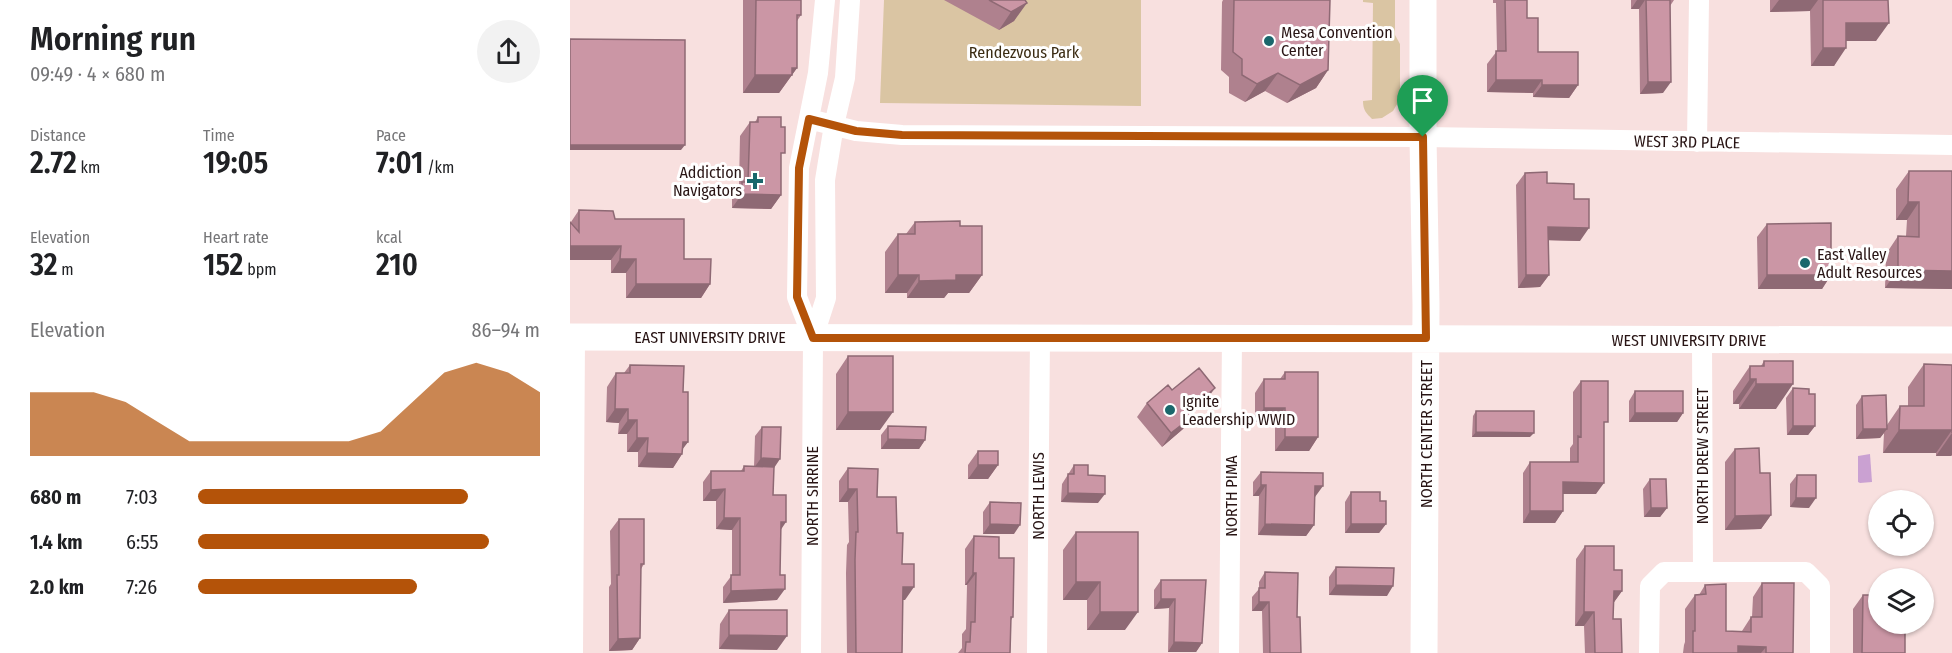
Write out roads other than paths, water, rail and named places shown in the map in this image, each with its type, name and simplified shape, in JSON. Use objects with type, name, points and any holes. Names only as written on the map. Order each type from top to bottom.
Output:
[{"type":"main road","name":"NORTH CENTER STREET","points":[[1424,0],[1423,137],[1426,338],[1424,653]]},
{"type":"main road","name":"EAST UNIVERSITY DRIVE","points":[[572,337],[1426,338]]},
{"type":"main road","name":"WEST UNIVERSITY DRIVE","points":[[1426,338],[1952,340]]},
{"type":"street","points":[[813,338],[797,297],[799,168],[818,73],[825,0]]},
{"type":"street","points":[[813,338],[826,298],[825,180],[845,78],[850,0]]},
{"type":"street","points":[[1697,142],[1699,0]]},
{"type":"street","name":"WEST 3RD PLACE","points":[[809,119],[856,131],[902,135],[1423,137],[1952,145]]},
{"type":"street","points":[[572,337],[573,653]]},
{"type":"street","name":"NORTH SIRRINE","points":[[811,653],[813,338]]},
{"type":"street","name":"NORTH LEWIS","points":[[1037,653],[1040,338]]},
{"type":"street","name":"NORTH PIMA","points":[[1230,653],[1232,339]]},
{"type":"street","name":"NORTH DREW STREET","points":[[1702,340],[1702,572]]},
{"type":"street","points":[[1649,653],[1650,586],[1664,572],[1806,572],[1820,586],[1820,653]]},
{"type":"place","name":"Mesa Convention Center","points":[[1269,41]]},
{"type":"place","name":"Addiction Navigators","points":[[755,181]]},
{"type":"place","name":"East Valley Adult Resources","points":[[1805,263]]},
{"type":"place","name":"Ignite Leadership WWID","points":[[1170,410]]},
{"type":"park label","name":"Rendezvous Park","points":[[1024,52]]}]
